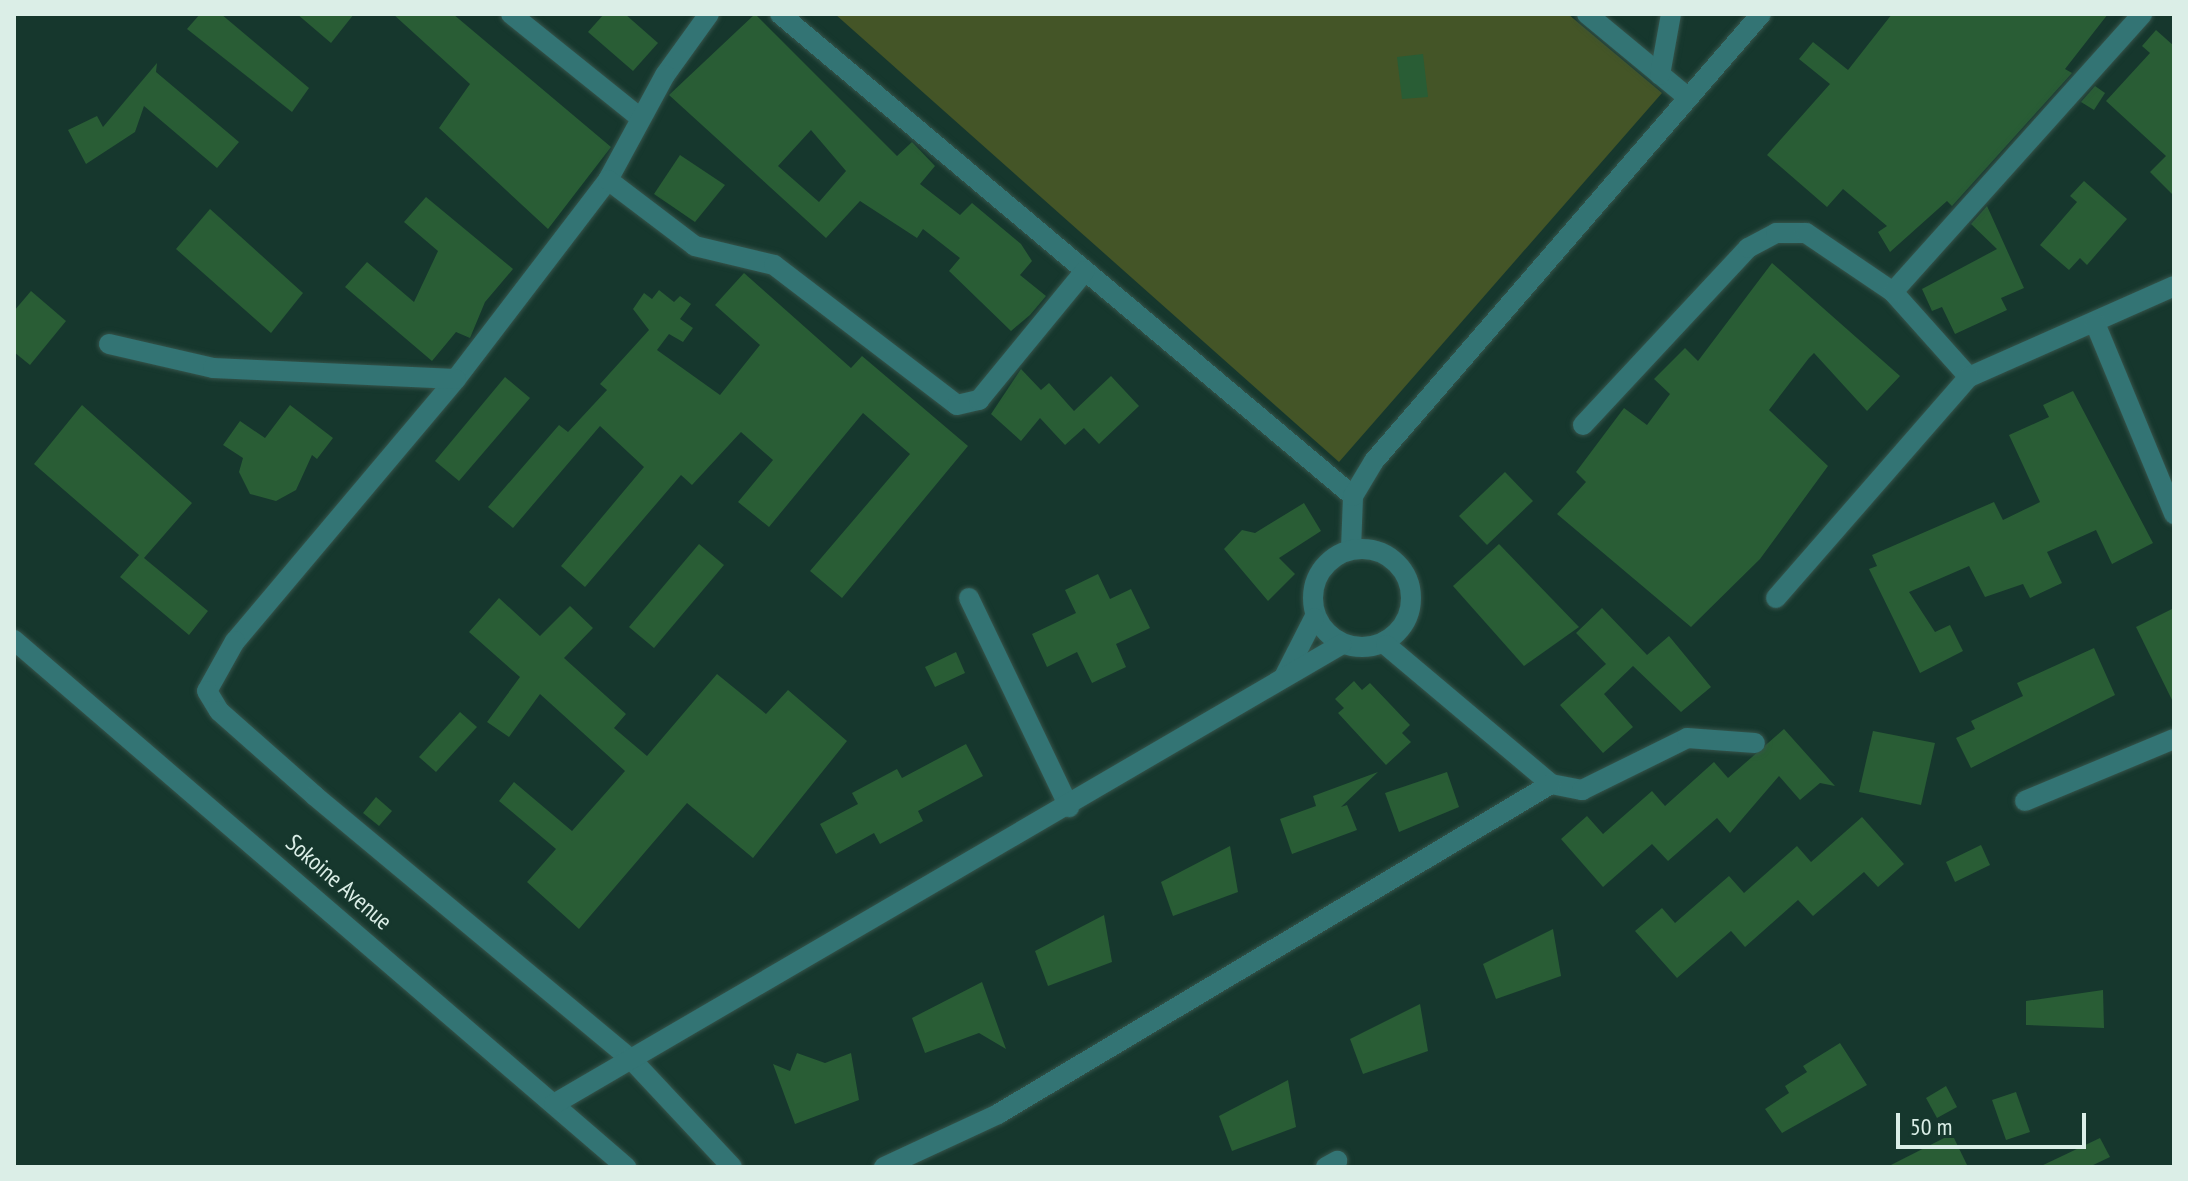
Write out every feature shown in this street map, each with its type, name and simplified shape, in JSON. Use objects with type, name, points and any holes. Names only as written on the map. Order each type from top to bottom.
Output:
[{"type":"street","points":[[511,14],[639,117]]},
{"type":"street","points":[[709,14],[639,117],[608,180],[456,379],[235,641],[207,691],[219,711],[315,796],[630,1058],[732,1167]]},
{"type":"street","points":[[780,14],[1353,496]]},
{"type":"street","points":[[1587,14],[1686,96]]},
{"type":"street","points":[[1660,75],[1671,14]]},
{"type":"street","points":[[1282,681],[1314,618],[1319,581],[1351,549],[1353,496],[1374,461],[1686,96],[1761,14]]},
{"type":"street","points":[[1893,292],[2142,14]]},
{"type":"street","points":[[608,180],[695,246],[774,265],[957,405],[979,400],[1085,271]]},
{"type":"street","points":[[1583,425],[1748,248],[1776,233],[1806,233],[1893,292],[1969,377]]},
{"type":"street","points":[[1776,598],[1969,377],[2174,286]]},
{"type":"street","points":[[2095,323],[2174,514]]},
{"type":"street","points":[[109,344],[213,368],[456,379]]},
{"type":"street","points":[[1351,549],[1393,553],[1404,571],[1406,610],[1386,645]]},
{"type":"street","points":[[969,598],[1069,807]]},
{"type":"street","points":[[1314,618],[1342,644]]},
{"type":"street","name":"Sokoine Avenue","points":[[14,640],[626,1167]]},
{"type":"street","points":[[554,1104],[1069,807],[1342,644],[1386,645],[1551,784],[1582,790],[1687,738],[1755,743]]},
{"type":"street","points":[[2025,801],[2174,739]]},
{"type":"street","points":[[884,1167],[998,1114],[1551,784]]},
{"type":"green space","points":[[835,14],[1568,14],[1662,93],[1339,462]]},
{"type":"building","points":[[200,14],[221,14],[309,88],[292,112],[187,29]]},
{"type":"building","points":[[297,14],[354,14],[331,43]]},
{"type":"building","points":[[393,14],[453,14],[611,147],[548,229],[439,128],[470,84]]},
{"type":"building","points":[[604,14],[625,14],[658,43],[633,71],[588,32]]},
{"type":"building","points":[[755,14],[897,156],[912,142],[935,166],[920,184],[960,215],[972,203],[1021,244],[1032,261],[1020,275],[1046,296],[1011,331],[949,271],[960,258],[923,229],[917,238],[860,201],[826,238],[669,95]],"holes":[[[811,130],[846,171],[819,202],[778,166]]]},
{"type":"building","points":[[1892,14],[2108,14],[2065,69],[2072,73],[1952,206],[1947,201],[1890,252],[1878,232],[1887,226],[1843,189],[1827,207],[1767,155],[1830,84],[1799,59],[1813,42],[1848,70]]},
{"type":"building","points":[[2156,30],[2174,46],[2174,196],[2150,172],[2166,156],[2106,101],[2150,53],[2142,46]]},
{"type":"building","points":[[1423,54],[1428,97],[1402,99],[1397,57]]},
{"type":"building","points":[[157,63],[156,72],[239,142],[217,168],[144,106],[135,132],[86,164],[68,130],[97,116],[103,127]]},
{"type":"building","points":[[2095,86],[2105,93],[2094,110],[2081,102]]},
{"type":"building","points":[[680,155],[725,185],[695,222],[654,194]]},
{"type":"building","points":[[2084,181],[2127,219],[2087,265],[2080,258],[2069,270],[2040,245],[2077,202],[2070,196]]},
{"type":"building","points":[[426,197],[513,269],[485,302],[470,338],[456,332],[432,361],[345,287],[367,262],[414,302],[438,251],[404,222]]},
{"type":"building","points":[[1987,206],[2024,288],[2001,298],[2007,310],[1955,334],[1942,307],[1932,311],[1922,289],[1997,249],[1971,224]]},
{"type":"building","points":[[210,209],[303,293],[271,333],[176,249]]},
{"type":"building","points":[[1772,263],[1900,376],[1867,411],[1814,353],[1809,358],[1769,410],[1828,466],[1760,559],[1691,627],[1557,514],[1586,482],[1576,472],[1624,408],[1647,425],[1670,394],[1654,379],[1685,348],[1698,361]]},
{"type":"building","points":[[744,273],[851,368],[862,356],[968,446],[842,598],[810,571],[910,454],[863,413],[769,527],[738,502],[773,460],[741,432],[692,485],[681,475],[585,587],[561,566],[644,467],[600,426],[513,528],[488,507],[559,425],[568,432],[607,390],[600,384],[649,330],[633,309],[644,293],[652,299],[659,290],[674,302],[680,296],[691,304],[680,319],[693,328],[683,342],[669,334],[657,350],[720,395],[760,345],[715,305]]},
{"type":"building","points":[[31,291],[66,321],[30,365],[14,352],[14,311]]},
{"type":"building","points":[[1021,369],[1041,390],[1049,383],[1074,411],[1111,376],[1139,406],[1099,444],[1084,428],[1065,445],[1040,418],[1021,441],[991,414]]},
{"type":"building","points":[[505,377],[530,398],[459,481],[435,461]]},
{"type":"building","points":[[2073,391],[2153,543],[2112,564],[2096,530],[2047,552],[2062,583],[2030,598],[2023,584],[1985,597],[1969,566],[1909,592],[1935,632],[1950,625],[1963,651],[1920,673],[1869,569],[1877,566],[1872,555],[1994,502],[2003,520],[2040,502],[2009,435],[2049,417],[2043,405]]},
{"type":"building","points":[[82,405],[192,503],[144,558],[208,611],[189,635],[120,577],[139,555],[34,464]]},
{"type":"building","points":[[290,405],[333,438],[317,459],[312,455],[296,490],[276,501],[250,494],[239,472],[243,458],[223,445],[240,421],[265,438]]},
{"type":"building","points":[[1505,472],[1533,501],[1487,545],[1459,516]]},
{"type":"building","points":[[1304,503],[1321,531],[1279,558],[1295,574],[1268,601],[1224,549],[1242,530],[1255,533]]},
{"type":"building","points":[[699,544],[724,565],[654,648],[629,627]]},
{"type":"building","points":[[1499,544],[1579,627],[1524,666],[1453,586]]},
{"type":"building","points":[[1098,574],[1110,599],[1131,589],[1150,628],[1116,644],[1126,667],[1092,683],[1077,652],[1047,667],[1032,634],[1076,613],[1065,590]]},
{"type":"building","points":[[499,598],[540,636],[570,606],[593,628],[564,658],[626,714],[614,728],[647,756],[717,674],[766,714],[788,690],[847,741],[753,858],[687,803],[579,929],[527,882],[556,849],[499,801],[514,782],[572,831],[625,771],[540,694],[509,737],[487,722],[520,677],[469,632]]},
{"type":"building","points":[[1602,608],[1647,655],[1669,636],[1711,687],[1681,712],[1633,666],[1604,694],[1633,727],[1603,753],[1560,705],[1606,664],[1576,633]]},
{"type":"building","points":[[2174,608],[2174,704],[2136,627]]},
{"type":"building","points":[[2094,648],[2115,695],[1971,768],[1956,738],[1975,729],[1971,721],[2023,696],[2017,683]]},
{"type":"building","points":[[956,652],[965,673],[935,687],[925,667]]},
{"type":"building","points":[[1354,681],[1362,690],[1370,683],[1410,725],[1402,733],[1411,742],[1386,765],[1338,713],[1344,708],[1335,699]]},
{"type":"building","points":[[460,712],[477,727],[436,772],[419,757]]},
{"type":"building","points":[[1784,729],[1835,786],[1820,783],[1800,800],[1779,776],[1730,833],[1717,818],[1668,861],[1652,844],[1603,887],[1561,839],[1587,816],[1603,834],[1652,791],[1665,806],[1714,762],[1728,778]]},
{"type":"building","points":[[1873,731],[1935,743],[1921,805],[1859,792]]},
{"type":"building","points":[[966,744],[983,776],[918,811],[923,821],[880,844],[874,833],[836,854],[820,824],[858,804],[852,793],[897,769],[902,778]]},
{"type":"building","points":[[1378,772],[1341,807],[1347,805],[1357,830],[1292,854],[1280,819],[1316,806],[1313,796]]},
{"type":"building","points":[[1447,772],[1459,807],[1399,832],[1385,793]]},
{"type":"building","points":[[376,797],[392,811],[379,826],[363,813]]},
{"type":"building","points":[[1862,817],[1904,864],[1878,887],[1864,872],[1813,916],[1798,900],[1745,947],[1731,931],[1677,978],[1635,931],[1662,908],[1675,923],[1729,876],[1744,893],[1797,846],[1811,862]]},
{"type":"building","points":[[1981,845],[1990,865],[1955,882],[1946,862]]},
{"type":"building","points":[[1230,846],[1238,892],[1173,916],[1161,882]]},
{"type":"building","points":[[1104,915],[1112,962],[1048,986],[1035,951]]},
{"type":"building","points":[[1553,929],[1561,976],[1496,999],[1483,964]]},
{"type":"building","points":[[982,982],[1006,1049],[979,1033],[925,1053],[912,1018]]},
{"type":"building","points":[[2103,990],[2104,1028],[2026,1025],[2026,1001]]},
{"type":"building","points":[[1420,1004],[1428,1051],[1363,1074],[1350,1039]]},
{"type":"building","points":[[1840,1043],[1867,1085],[1782,1133],[1765,1109],[1789,1093],[1785,1086],[1807,1072],[1803,1066]]},
{"type":"building","points":[[797,1053],[825,1063],[851,1053],[859,1100],[795,1124],[773,1064],[790,1071]]},
{"type":"building","points":[[1288,1080],[1296,1127],[1232,1151],[1219,1116]]},
{"type":"building","points":[[1946,1086],[1957,1107],[1937,1118],[1926,1098]]},
{"type":"building","points":[[2016,1092],[2030,1132],[2006,1140],[1992,1100]]},
{"type":"building","points":[[1952,1134],[1968,1167],[1887,1167]]},
{"type":"building","points":[[2100,1138],[2110,1157],[2089,1167],[2039,1167]]}]
